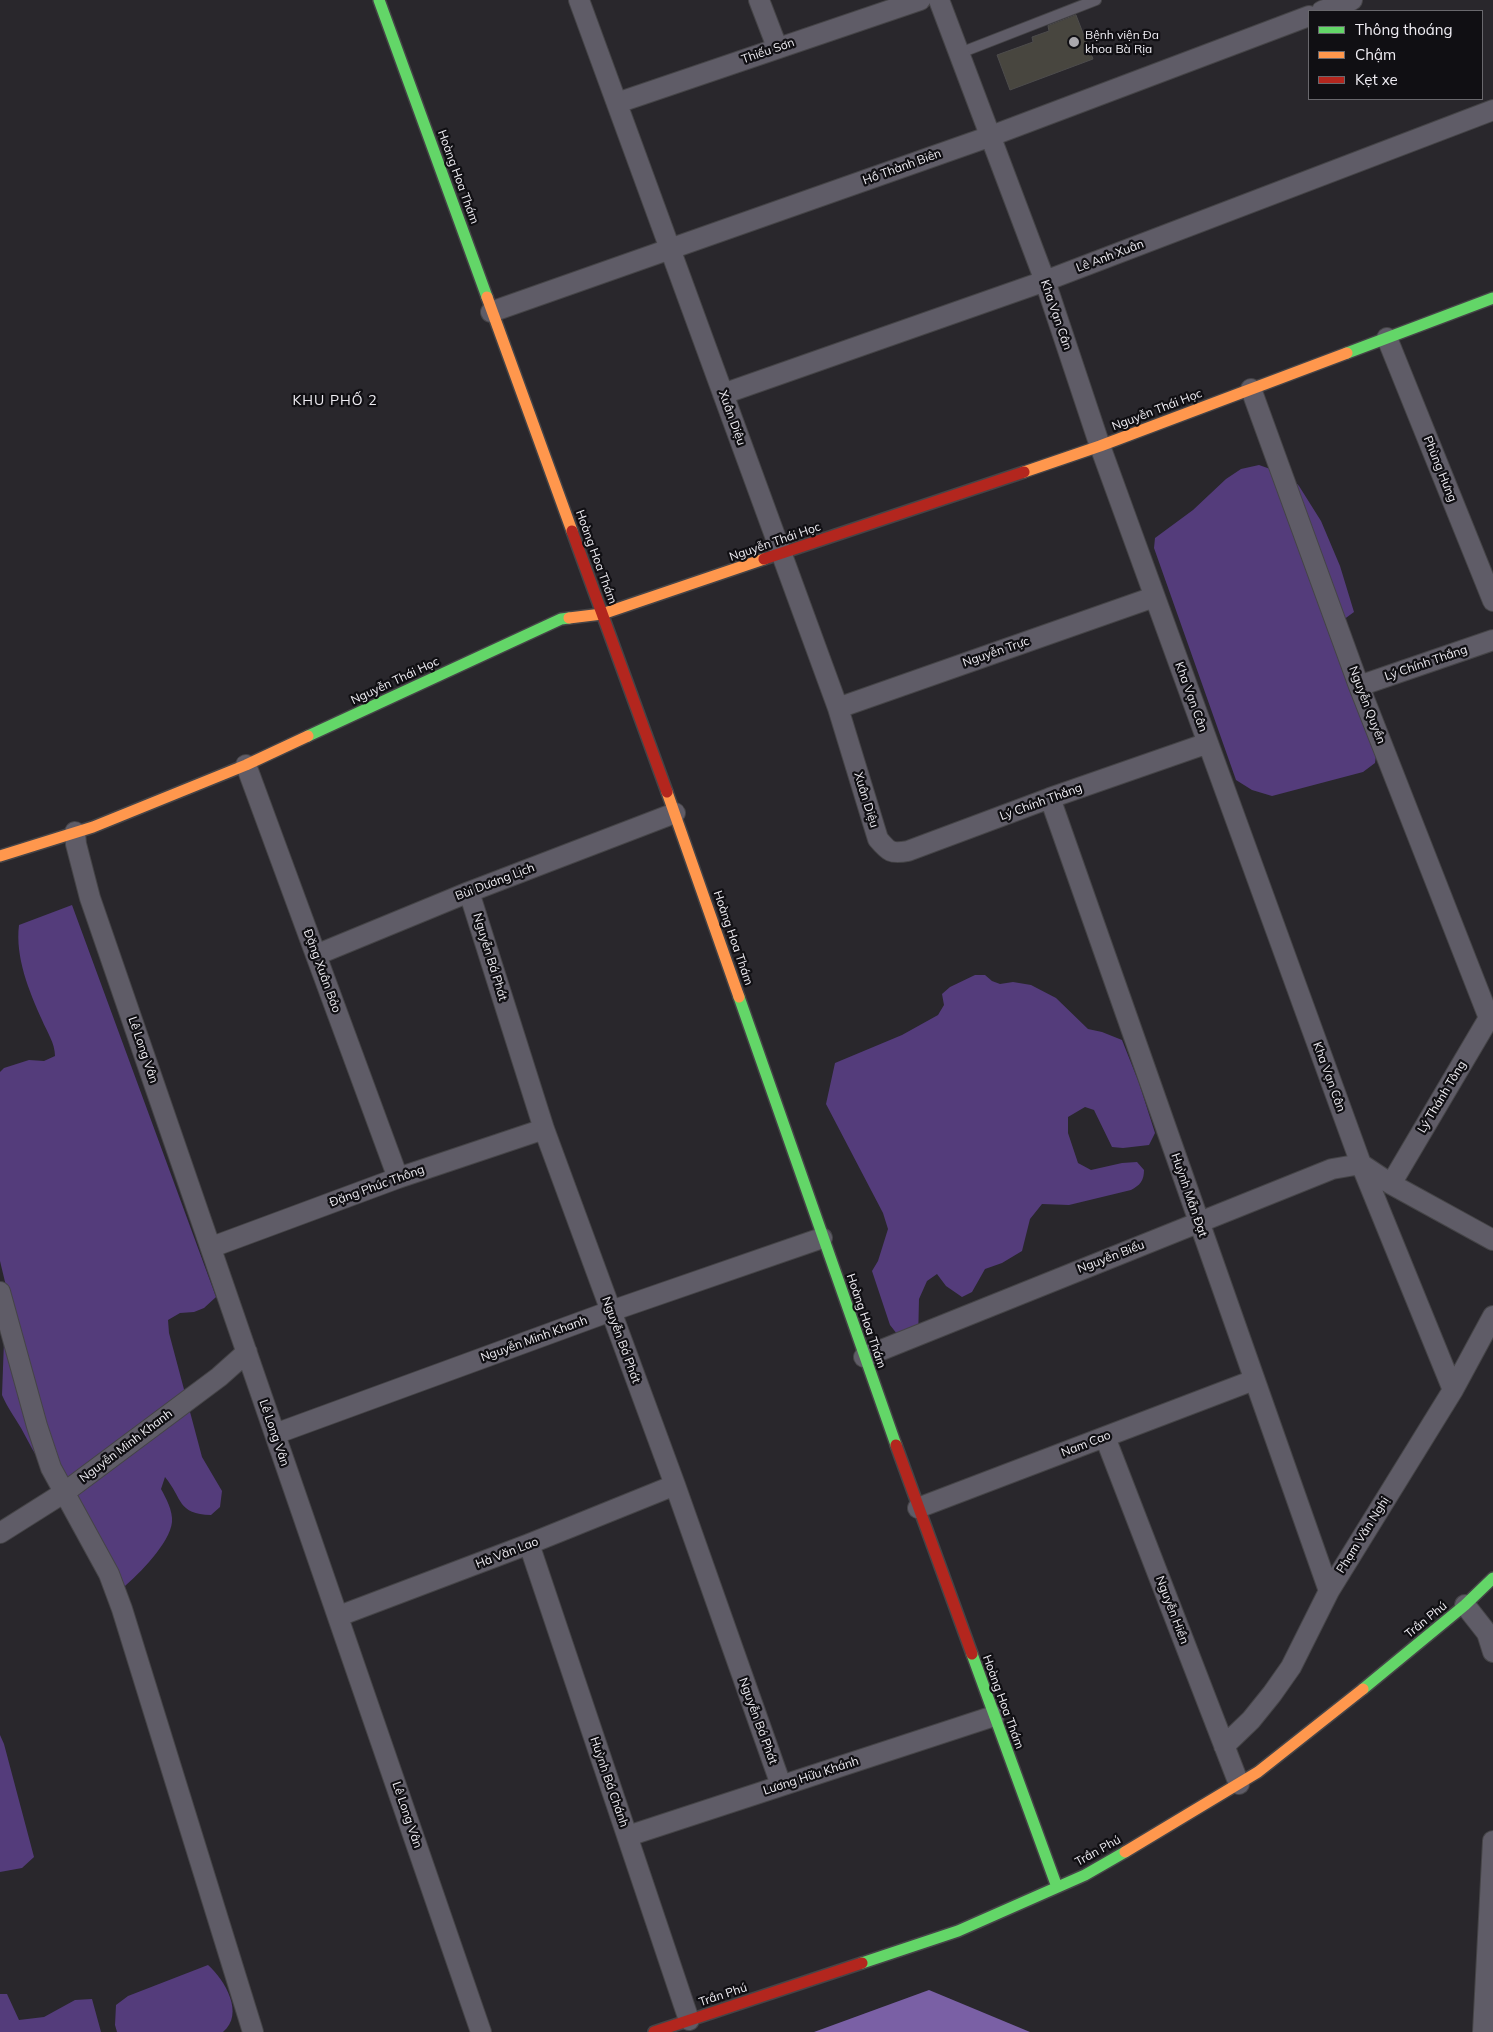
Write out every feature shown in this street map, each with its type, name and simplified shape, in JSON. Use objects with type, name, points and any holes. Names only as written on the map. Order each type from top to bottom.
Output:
[{"type":"street","name":"Hoàng Hoa Thám","points":[[379,0],[675,813],[864,1357],[1057,1887]]},
{"type":"street","name":"Xuân Diệu","points":[[579,0],[838,708],[878,839]]},
{"type":"street","points":[[759,0],[778,47]]},
{"type":"street","name":"Thiếu Sơn","points":[[617,103],[920,0]]},
{"type":"street","name":"Kha Vạn Cân","points":[[939,0],[1045,281],[1100,446],[1154,597],[1361,1164],[1452,1390]]},
{"type":"street","points":[[1325,10],[1352,0]]},
{"type":"street","name":"Hồ Thành Biên","points":[[491,312],[991,136],[1308,16]]},
{"type":"street","name":"Lê Anh Xuân","points":[[723,394],[1045,281],[1493,110]]},
{"type":"street","name":"Nguyễn Thái Học","points":[[0,856],[113,820],[246,765],[561,619],[602,614],[1100,446],[1493,298]]},
{"type":"street","name":"Phùng Hưng","points":[[1387,338],[1493,601]]},
{"type":"street","name":"Nguyễn Quyền","points":[[1251,389],[1359,686],[1491,1014]]},
{"type":"street","name":"Nguyễn Trực","points":[[838,708],[1154,597]]},
{"type":"street","name":"Lý Chính Thắng","points":[[1359,686],[1493,640]]},
{"type":"street","name":"Lý Chính Thắng","points":[[878,839],[886,848],[895,853],[908,851],[1050,798],[1208,744]]},
{"type":"street","name":"Đặng Xuân Bảo","points":[[246,765],[398,1178]]},
{"type":"street","name":"Huỳnh Mẫn Đạt","points":[[1050,798],[1329,1591]]},
{"type":"street","name":"Bùi Dương Lịch","points":[[316,955],[469,892],[675,813]]},
{"type":"street","name":"Lê Long Vân","points":[[75,832],[76,844],[90,898],[212,1247],[481,2032]]},
{"type":"street","name":"Nguyễn Bá Phát","points":[[469,892],[544,1129],[675,1485],[781,1785]]},
{"type":"street","name":"Lý Thánh Tông","points":[[1391,1184],[1491,1014]]},
{"type":"street","name":"Đặng Phúc Thông","points":[[212,1247],[398,1178],[544,1129]]},
{"type":"street","points":[[1361,1164],[1391,1184],[1493,1240]]},
{"type":"street","name":"Nguyễn Biểu","points":[[864,1357],[1332,1169],[1361,1164]]},
{"type":"street","name":"Nguyễn Minh Khanh","points":[[275,1434],[611,1311],[822,1238]]},
{"type":"street","points":[[0,1292],[51,1468],[109,1574],[122,1610],[253,2032]]},
{"type":"street","name":"Phạm Văn Nghị","points":[[1224,1746],[1251,1720],[1286,1674],[1304,1644],[1329,1591],[1452,1390],[1493,1316]]},
{"type":"street","name":"Nguyễn Minh Khanh","points":[[0,1533],[65,1492],[219,1378],[247,1352]]},
{"type":"street","name":"Nam Cao","points":[[918,1508],[1254,1380]]},
{"type":"street","name":"Nguyễn Hiền","points":[[1105,1437],[1239,1784]]},
{"type":"street","name":"Hà Văn Lao","points":[[339,1616],[529,1544],[675,1485]]},
{"type":"street","name":"Huỳnh Bá Chánh","points":[[529,1544],[689,2020]]},
{"type":"street","name":"Trần Phú","points":[[654,2032],[958,1931],[1057,1887],[1116,1858],[1258,1772],[1329,1717],[1465,1606],[1493,1578]]},
{"type":"street","points":[[1465,1606],[1487,1633],[1493,1652]]},
{"type":"street","name":"Lương Hữu Khánh","points":[[628,1836],[994,1716]]},
{"type":"street","points":[[1482,2032],[1492,1907],[1493,1841]]},
{"type":"lane","points":[[960,53],[1096,0]]},
{"type":"shaded area","points":[[1259,465],[1290,476],[1299,486],[1321,521],[1340,566],[1354,612],[1328,631],[1367,732],[1377,748],[1375,763],[1363,772],[1272,796],[1252,790],[1236,780],[1154,548],[1155,538],[1193,510],[1226,479],[1241,469]]},
{"type":"shaded area","points":[[72,905],[216,1297],[204,1308],[194,1312],[180,1313],[168,1320],[169,1333],[202,1457],[222,1491],[220,1507],[211,1515],[192,1512],[182,1504],[165,1477],[161,1489],[171,1513],[172,1522],[170,1530],[153,1558],[124,1587],[57,1490],[2,1395],[6,1286],[0,1261],[0,1072],[4,1068],[29,1060],[44,1061],[55,1056],[52,1042],[24,974],[19,949],[19,925]]},
{"type":"shaded area","points":[[975,975],[985,975],[992,981],[1000,984],[1013,982],[1031,985],[1056,998],[1088,1029],[1122,1040],[1139,1083],[1155,1133],[1149,1145],[1123,1148],[1112,1147],[1094,1110],[1085,1107],[1068,1117],[1068,1133],[1078,1163],[1091,1170],[1122,1163],[1137,1162],[1144,1170],[1141,1182],[1131,1190],[1069,1205],[1042,1204],[1030,1219],[1022,1251],[1002,1263],[985,1269],[972,1292],[962,1297],[946,1286],[937,1274],[927,1281],[919,1299],[918,1341],[908,1348],[890,1325],[872,1271],[878,1261],[888,1229],[883,1213],[826,1104],[835,1063],[902,1035],[938,1015],[944,1005],[942,994],[950,987]]},
{"type":"shaded area","points":[[0,1735],[34,1857],[22,1868],[0,1872]]},
{"type":"shaded area","points":[[208,1965],[221,1979],[230,1997],[232,2016],[229,2025],[223,2032],[117,2032],[115,2025],[116,2005],[128,1996]]},
{"type":"shaded area","points":[[929,1990],[1030,2032],[814,2032]]},
{"type":"shaded area","points":[[0,1994],[7,1994],[19,2020],[44,2017],[75,2000],[92,1999],[101,2032],[0,2032]]},
{"type":"building","points":[[1076,15],[1093,59],[1010,90],[997,55],[1033,42],[1032,37],[1049,31],[1048,26]]},
{"type":"traffic: fast","points":[[379,0],[487,297]]},
{"type":"traffic: fast","points":[[1347,353],[1493,298]]},
{"type":"traffic: fast","points":[[308,736],[561,619],[569,618]]},
{"type":"traffic: fast","points":[[739,997],[896,1445]]},
{"type":"traffic: fast","points":[[1363,1689],[1465,1605],[1493,1578]]},
{"type":"traffic: fast","points":[[972,1654],[1057,1887]]},
{"type":"traffic: fast","points":[[862,1963],[958,1931],[1085,1875],[1125,1852]]},
{"type":"traffic: slow","points":[[487,297],[572,531]]},
{"type":"traffic: slow","points":[[1024,472],[1100,446],[1347,353]]},
{"type":"traffic: slow","points":[[569,618],[602,614],[764,559]]},
{"type":"traffic: slow","points":[[0,856],[93,827],[246,765],[308,736]]},
{"type":"traffic: slow","points":[[667,792],[739,997]]},
{"type":"traffic: slow","points":[[1125,1852],[1258,1772],[1363,1689]]},
{"type":"traffic: jam","points":[[764,559],[1024,472]]},
{"type":"traffic: jam","points":[[572,531],[667,792]]},
{"type":"traffic: jam","points":[[896,1445],[972,1654]]},
{"type":"traffic: jam","points":[[654,2032],[862,1963]]},
{"type":"place","name":"Bệnh viện Đa khoa Bà Rịa","points":[[1074,42]]},
{"type":"district","name":"KHU PHỐ 2","points":[[335,401]]}]
